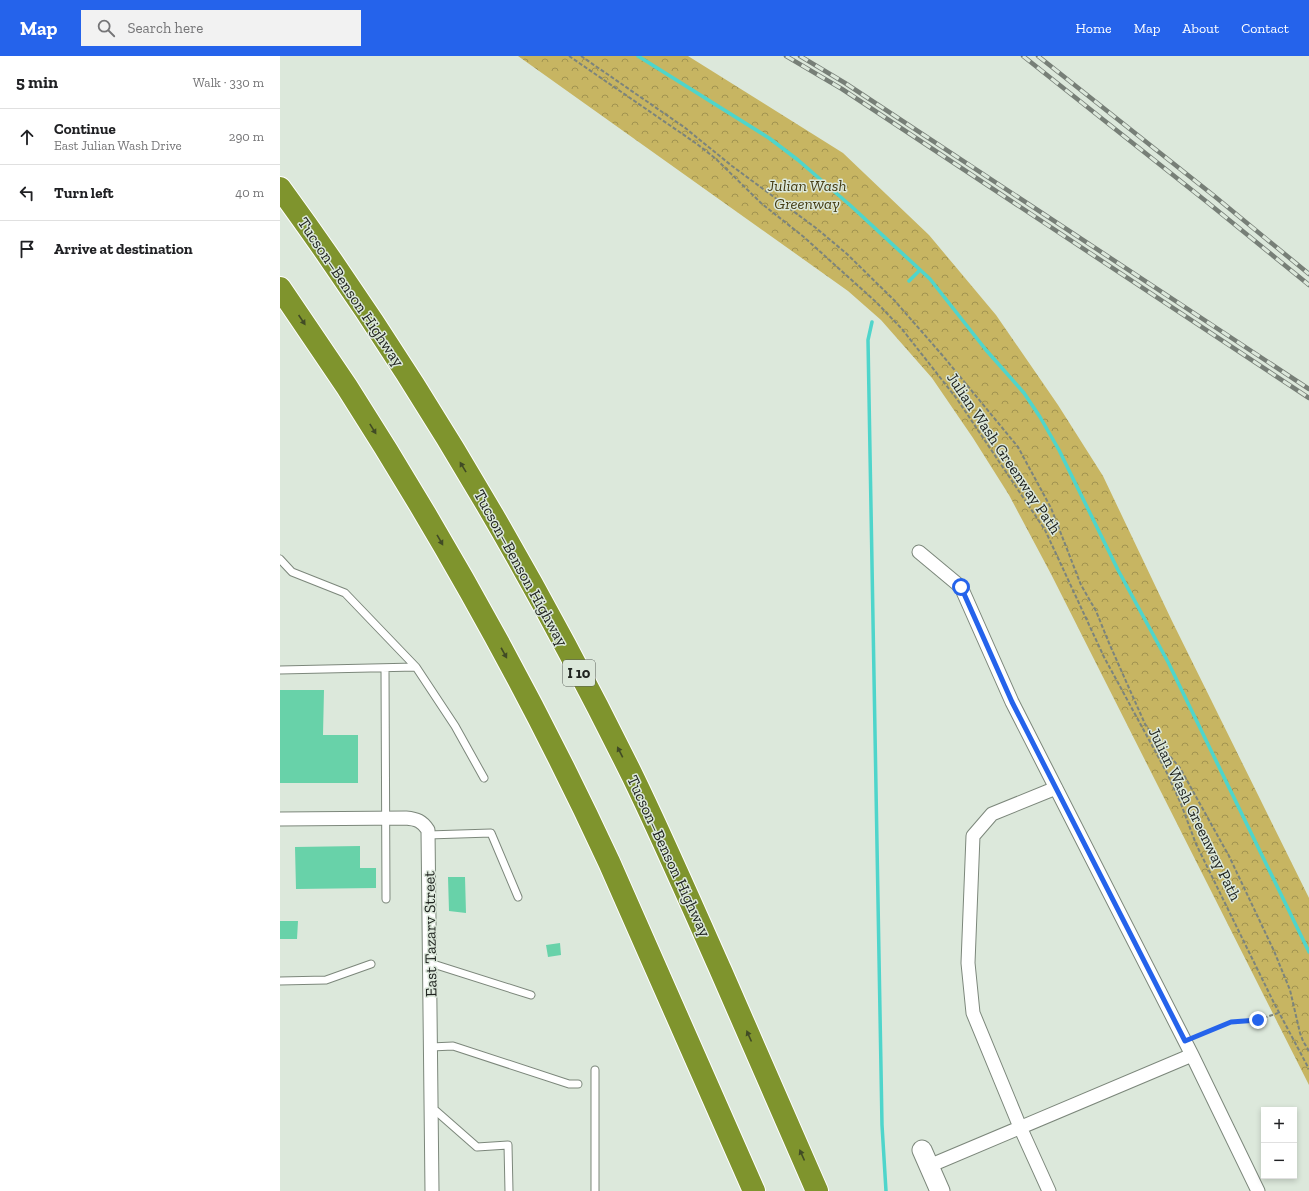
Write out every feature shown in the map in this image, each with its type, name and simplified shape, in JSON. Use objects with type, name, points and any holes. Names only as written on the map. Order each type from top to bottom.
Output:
[{"type":"highway","name":"Tucson–Benson Highway","points":[[280,188],[363,308],[449,442],[495,520],[565,645],[632,776],[660,835],[817,1191]]},
{"type":"highway","points":[[280,288],[347,388],[402,476],[466,585],[507,659],[588,817],[643,936],[754,1191]]},
{"type":"street","points":[[919,552],[961,587],[1012,702],[1185,1041],[1258,1191]]},
{"type":"street","points":[[1049,1191],[1020,1127],[974,1013],[968,963],[974,836],[992,814],[1056,788]]},
{"type":"street","points":[[280,819],[406,818],[419,820],[424,825],[428,835]]},
{"type":"street","name":"East Tazarv Street","points":[[428,835],[432,1191]]},
{"type":"street","points":[[940,1191],[925,1158],[1020,1127],[1192,1055]]},
{"type":"lane","points":[[280,559],[292,572],[345,593],[416,668],[455,726],[484,778]]},
{"type":"lane","points":[[385,668],[386,899]]},
{"type":"lane","points":[[280,670],[416,668]]},
{"type":"lane","points":[[428,835],[491,833],[518,898]]},
{"type":"lane","points":[[430,963],[531,995]]},
{"type":"lane","points":[[280,981],[326,980],[371,964]]},
{"type":"lane","points":[[431,1047],[453,1046],[569,1084],[578,1084]]},
{"type":"lane","points":[[595,1070],[595,1191]]},
{"type":"lane","points":[[431,1111],[436,1110],[477,1147],[508,1145],[508,1191]]},
{"type":"path","name":"Julian Wash Greenway Path","points":[[569,56],[697,144],[716,159],[761,203],[805,238],[876,302],[902,329],[958,399],[1045,530],[1104,656],[1167,773],[1181,804],[1196,844],[1279,1012],[1309,1069]]},
{"type":"path","name":"Julian Wash Greenway Path","points":[[581,56],[684,127],[732,166],[816,228],[847,254],[895,302],[919,329],[1018,447],[1051,508],[1081,585],[1096,611],[1145,724],[1180,768],[1229,856],[1288,984],[1300,1032],[1309,1051]]},
{"type":"path","points":[[1185,1041],[1231,1022],[1258,1020],[1279,1012]]},
{"type":"green space","name":"Julian Wash Greenway","points":[[518,56],[688,56],[843,153],[929,235],[996,315],[1058,405],[1103,476],[1172,621],[1309,898],[1309,1085],[1051,574],[1009,495],[973,438],[932,378],[881,320],[848,291]]},
{"type":"building","points":[[280,690],[324,690],[323,735],[358,735],[358,783],[280,783]]},
{"type":"building","points":[[360,846],[360,868],[376,868],[376,888],[296,889],[295,847]]},
{"type":"building","points":[[448,877],[465,877],[466,913],[449,911]]},
{"type":"building","points":[[280,921],[298,921],[297,939],[280,939]]},
{"type":"building","points":[[560,943],[561,955],[548,957],[546,945]]},
{"type":"waterway","points":[[638,56],[769,138],[798,160],[851,206],[930,279],[986,350],[1024,393],[1059,450],[1118,570],[1168,662],[1309,952]]},
{"type":"waterway","points":[[909,281],[920,270]]},
{"type":"waterway","points":[[872,322],[868,340],[882,1125],[886,1191]]},
{"type":"railway","points":[[786,56],[842,89],[1309,398]]},
{"type":"railway","points":[[800,56],[845,83],[1309,389]]},
{"type":"railway","points":[[1023,56],[1309,285]]},
{"type":"railway","points":[[1038,56],[1213,195],[1309,274]]},
{"type":"route","points":[[961,587],[1012,702],[1185,1041],[1231,1022],[1258,1020]]}]
